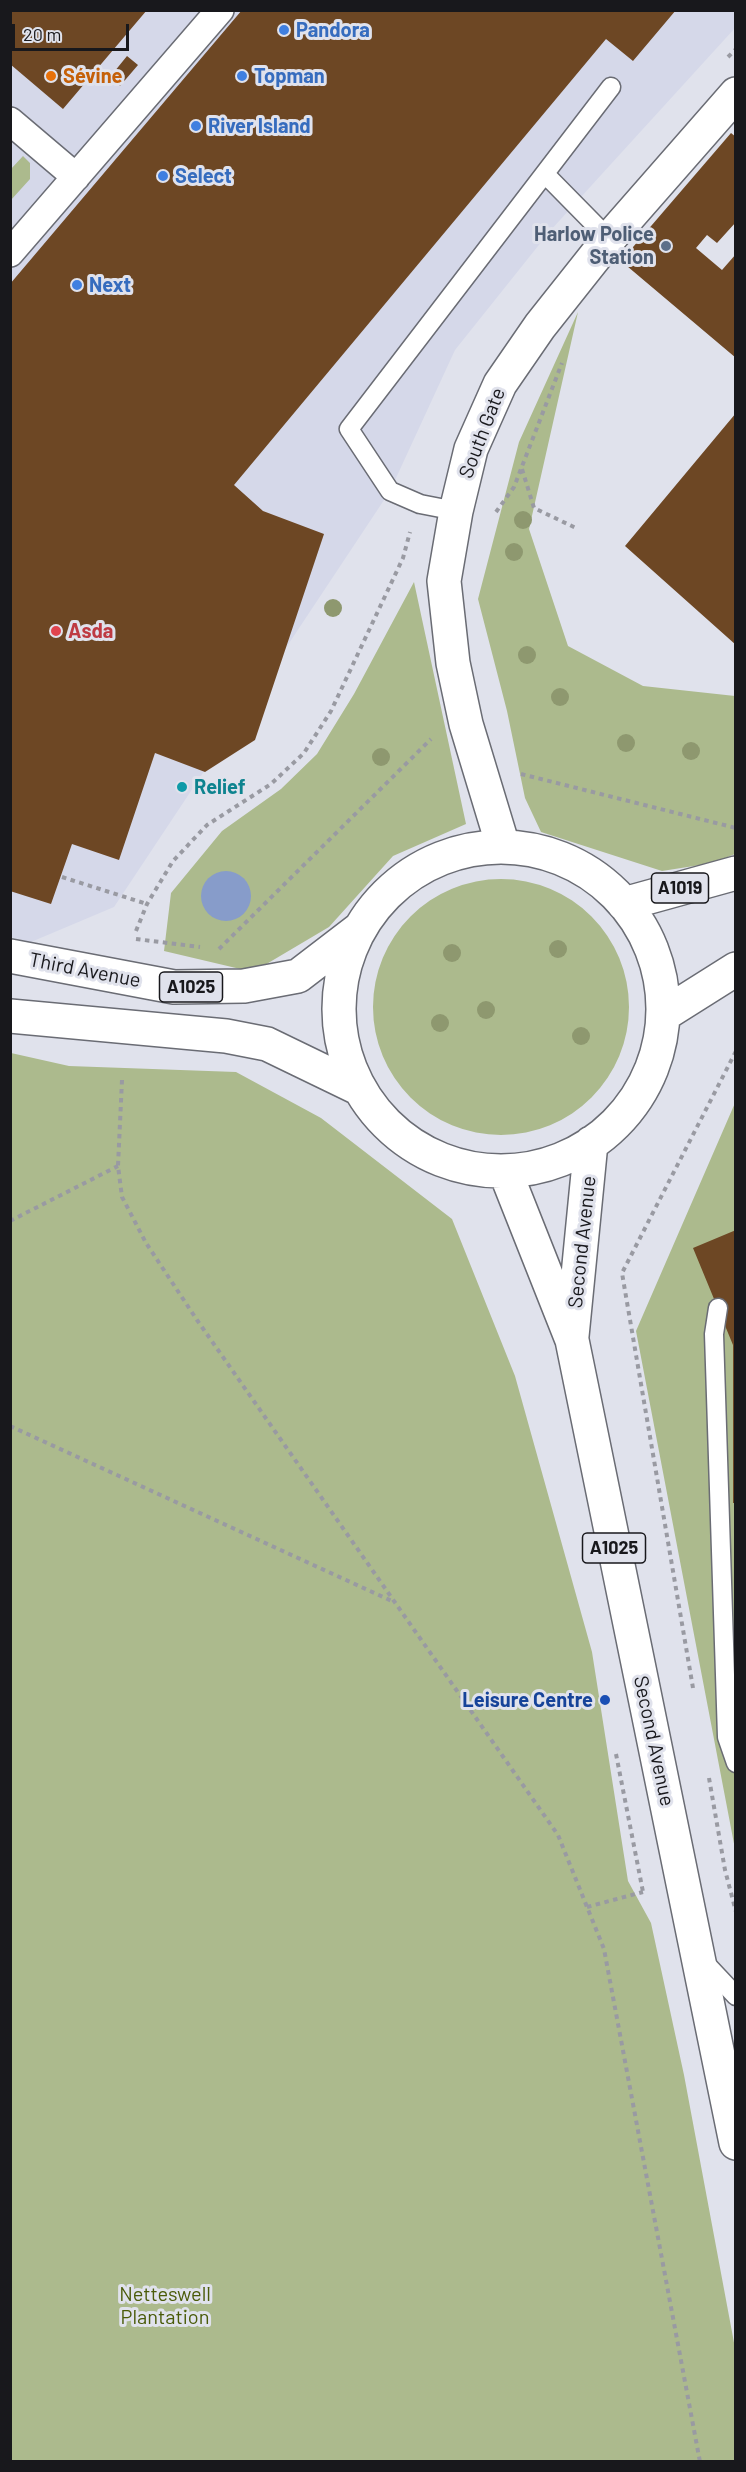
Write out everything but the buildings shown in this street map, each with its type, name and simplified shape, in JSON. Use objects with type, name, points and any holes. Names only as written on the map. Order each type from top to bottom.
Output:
[{"type":"main road","name":"South Gate","points":[[504,846],[466,724],[453,663],[444,581],[456,511],[471,449],[500,384],[545,318],[609,239],[735,94]]},
{"type":"main road","points":[[504,846],[538,850],[570,862],[599,880],[624,904],[653,952],[661,983],[663,1015],[657,1054],[639,1094],[618,1121],[591,1143],[566,1157],[546,1164],[505,1171],[470,1168],[437,1158],[406,1140],[379,1115],[360,1089],[343,1044],[339,996],[347,956],[358,930],[398,882],[428,863],[465,850],[504,846]]},
{"type":"main road","name":"A1019","points":[[624,904],[735,873]]},
{"type":"main road","name":"Third Avenue","points":[[10,956],[174,987],[244,986],[298,976],[358,930]]},
{"type":"main road","points":[[663,1015],[735,969]]},
{"type":"main road","name":"A1025","points":[[10,1016],[236,1038],[267,1044],[360,1089]]},
{"type":"main road","name":"Second Avenue","points":[[572,1340],[591,1143]]},
{"type":"main road","name":"Second Avenue","points":[[505,1171],[572,1340],[735,2143]]},
{"type":"street","points":[[10,253],[219,10]]},
{"type":"street","points":[[10,121],[76,177]]},
{"type":"lane","points":[[456,511],[420,504],[390,491],[349,429],[611,87]]},
{"type":"lane","points":[[545,174],[609,239]]},
{"type":"lane","points":[[718,1308],[714,1334],[727,1737],[735,1763]]},
{"type":"lane","points":[[696,1950],[706,1966],[735,1996]]},
{"type":"path","points":[[493,516],[514,487],[561,369],[562,359]]},
{"type":"path","points":[[522,468],[534,508],[578,529]]},
{"type":"path","points":[[136,931],[147,904],[173,861],[207,825],[271,784],[304,753],[331,711],[403,558],[408,535]]},
{"type":"path","points":[[403,558],[413,560]]},
{"type":"path","points":[[124,938],[219,950],[430,739],[440,735]]},
{"type":"path","points":[[510,772],[735,828]]},
{"type":"path","points":[[62,877],[147,904]]},
{"type":"path","points":[[694,1694],[622,1273],[735,1051]]},
{"type":"path","points":[[122,1080],[118,1166],[122,1197],[146,1243],[197,1320],[558,1835],[604,1949],[700,2462]]},
{"type":"path","points":[[10,1221],[118,1166]]},
{"type":"path","points":[[10,1426],[396,1603]]},
{"type":"path","points":[[587,1907],[643,1892],[614,1746]]},
{"type":"path","points":[[709,1776],[725,1870],[735,1912]]},
{"type":"shaded area","points":[[10,11],[736,11],[735,28],[550,231],[455,350],[390,491],[114,907],[31,942],[10,937]]},
{"type":"green space","points":[[23,156],[30,163],[30,179],[11,200],[11,169]]},
{"type":"green space","points":[[578,312],[529,529],[568,646],[643,686],[735,696],[735,854],[713,863],[662,871],[541,832],[525,798],[507,711],[478,599],[519,442]]},
{"type":"green space","points":[[414,582],[466,824],[393,856],[329,927],[253,972],[164,951],[171,893],[222,831],[281,789],[317,754],[354,694]]},
{"type":"green space","points":[[488,879],[514,879],[550,888],[572,900],[592,916],[608,936],[620,958],[627,982],[629,1007],[627,1032],[620,1056],[608,1078],[592,1098],[572,1114],[550,1126],[514,1135],[488,1135],[452,1126],[430,1114],[410,1098],[394,1078],[382,1056],[373,1020],[373,994],[382,958],[394,936],[410,916],[430,900],[452,888]]},
{"type":"green space","name":"Netteswell Plantation","points":[[11,1053],[69,1066],[236,1072],[321,1118],[452,1219],[515,1376],[592,1652],[628,1881],[651,1923],[684,2075],[735,2348],[735,2461],[11,2461]]},
{"type":"green space","points":[[735,1103],[735,1849],[636,1331]]},
{"type":"water","points":[[226,871],[244,878],[251,896],[244,914],[226,921],[208,914],[201,896],[208,878]]},
{"type":"place","name":"Pandora","points":[[284,30]]},
{"type":"place","name":"Sévine","points":[[51,76]]},
{"type":"place","name":"Topman","points":[[242,76]]},
{"type":"place","name":"River Island","points":[[196,126]]},
{"type":"place","name":"Select","points":[[163,176]]},
{"type":"place","name":"Harlow Police Station","points":[[666,246]]},
{"type":"place","name":"Next","points":[[77,285]]},
{"type":"place","name":"Asda","points":[[56,631]]},
{"type":"place","name":"Relief","points":[[182,787]]},
{"type":"place","name":"Leisure Centre","points":[[605,1700]]}]
